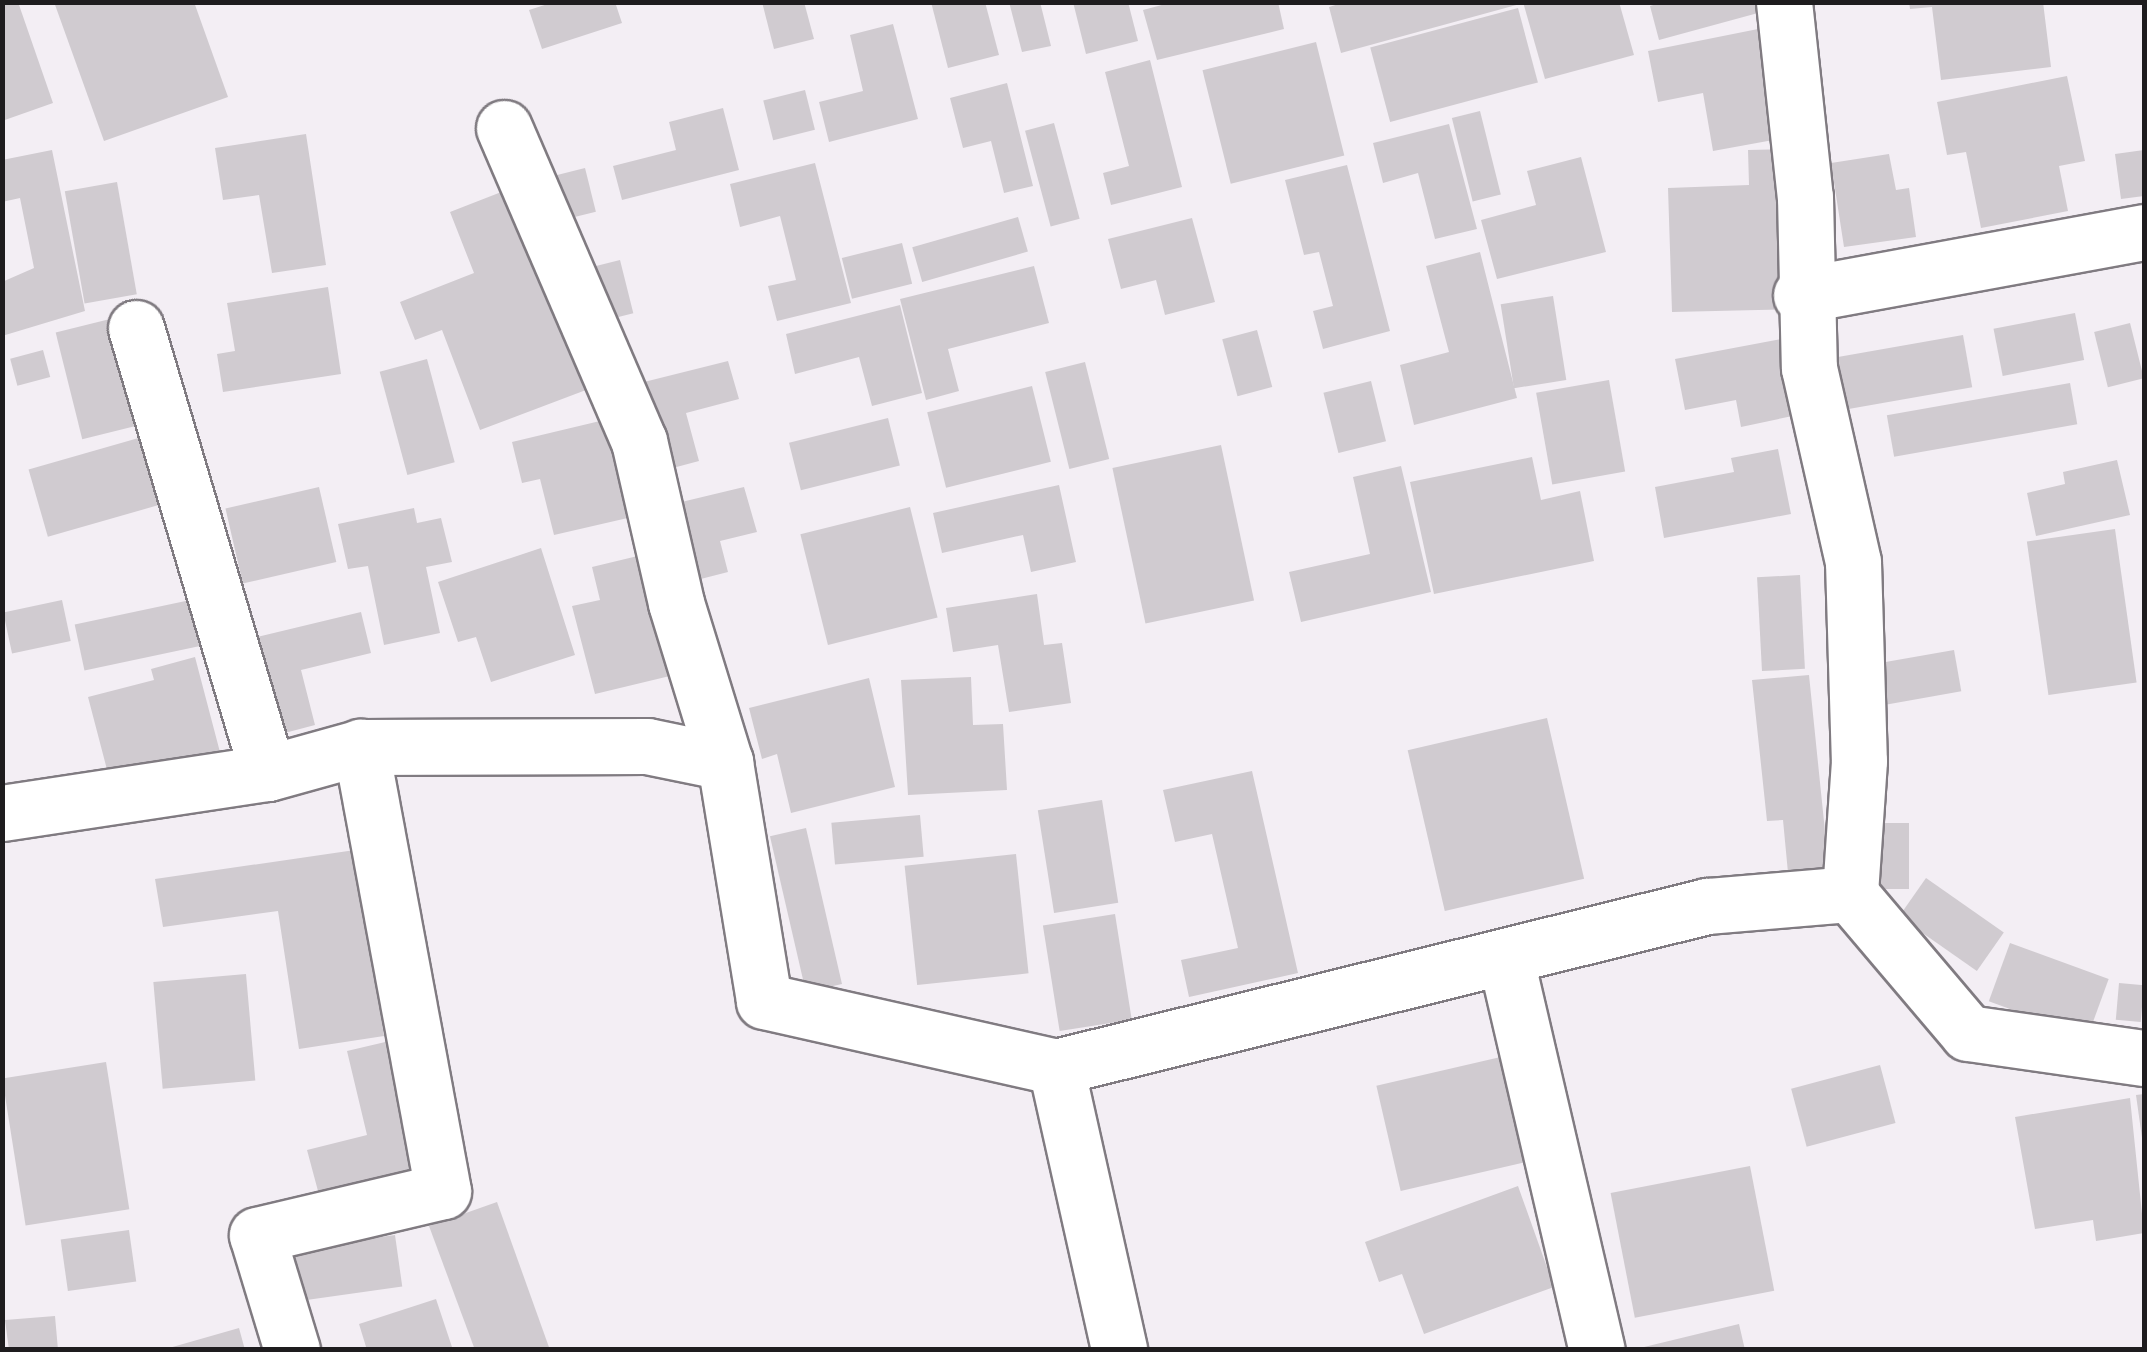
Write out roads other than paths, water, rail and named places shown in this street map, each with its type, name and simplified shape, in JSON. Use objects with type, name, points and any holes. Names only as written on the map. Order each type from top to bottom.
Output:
[{"type":"street","points":[[1784,2],[1804,197],[1802,296],[1853,562],[1858,760],[1850,894],[1968,1034],[2144,1058]]},
{"type":"street","points":[[504,128],[639,441],[676,603],[725,762],[764,1001],[1056,1067],[1506,960],[1707,906],[1850,894]]},
{"type":"street","points":[[1802,296],[2144,232]]},
{"type":"street","points":[[136,328],[268,773]]},
{"type":"street","points":[[2,813],[268,773],[362,746],[647,746],[725,762]]},
{"type":"street","points":[[292,1350],[257,1235],[443,1191],[362,746]]},
{"type":"street","points":[[1506,960],[1597,1350]]},
{"type":"street","points":[[1056,1067],[1120,1350]]}]
